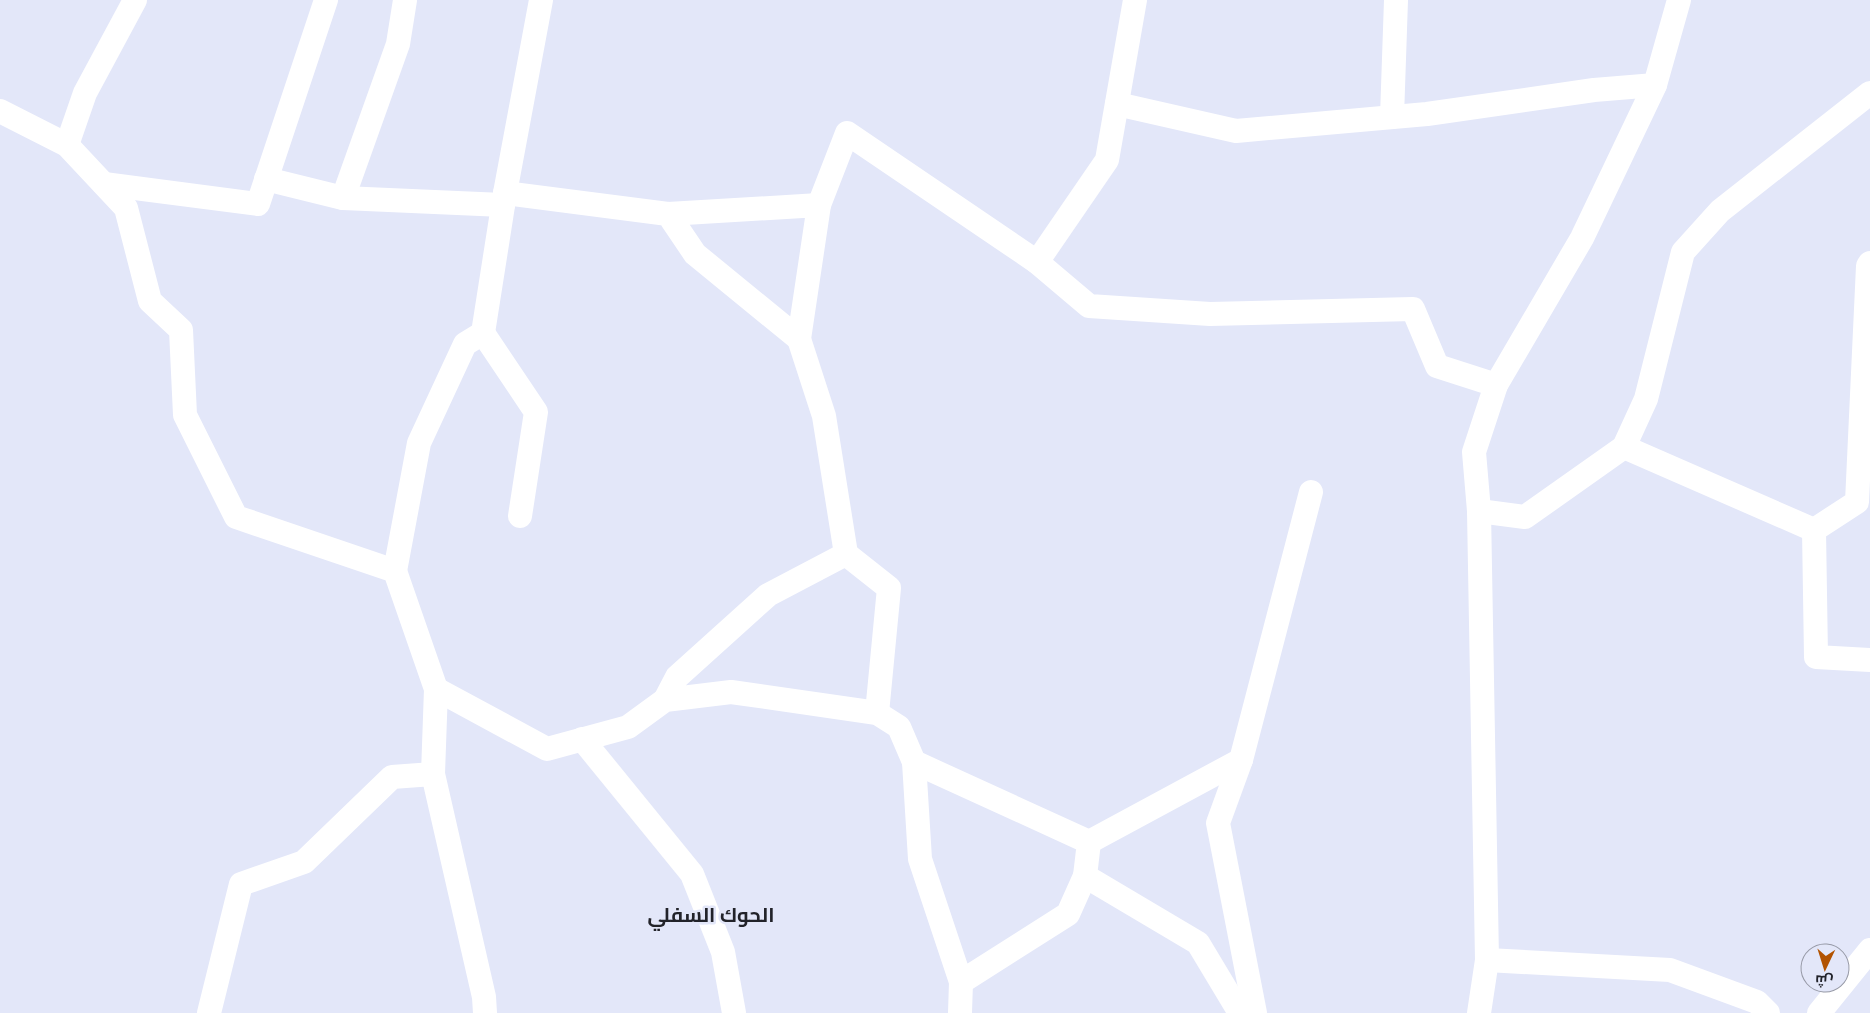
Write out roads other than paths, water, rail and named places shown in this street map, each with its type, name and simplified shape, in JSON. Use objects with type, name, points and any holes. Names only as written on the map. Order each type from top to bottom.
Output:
[{"type":"street","points":[[67,144],[85,93],[135,0]]},
{"type":"street","points":[[104,184],[258,204],[326,0]]},
{"type":"street","points":[[343,198],[398,44],[405,0]]},
{"type":"street","points":[[520,516],[536,412],[483,333],[504,199],[541,0]]},
{"type":"street","points":[[1037,262],[1107,160],[1135,0]]},
{"type":"street","points":[[1392,117],[1396,0]]},
{"type":"street","points":[[1479,1013],[1488,960],[1478,511],[1474,452],[1496,386],[1582,238],[1655,85],[1679,0]]},
{"type":"street","points":[[1117,104],[1236,131],[1392,117],[1594,90],[1655,85]]},
{"type":"street","points":[[1478,511],[1524,517],[1624,447],[1646,399],[1683,252],[1720,211],[1870,93]]},
{"type":"street","points":[[0,111],[67,144],[126,208],[150,301],[181,330],[185,415],[236,517],[395,571]]},
{"type":"street","points":[[877,713],[889,588],[846,554],[824,416],[799,339],[819,205],[846,133],[1037,262],[1089,306],[1210,314],[1413,309],[1437,366],[1496,386]]},
{"type":"street","points":[[266,179],[343,198],[504,199],[668,214],[819,205]]},
{"type":"street","points":[[668,214],[695,254],[799,339]]},
{"type":"street","points":[[1814,530],[1857,502],[1868,266],[1870,263]]},
{"type":"street","points":[[483,333],[465,344],[419,443],[395,571],[436,689],[433,774],[484,997],[485,1013]]},
{"type":"street","points":[[1624,447],[1814,530]]},
{"type":"street","points":[[1255,1013],[1218,823],[1241,760],[1312,492]]},
{"type":"street","points":[[1814,530],[1816,657],[1870,660]]},
{"type":"street","points":[[436,689],[547,749],[628,727],[665,700],[677,677],[768,595],[846,554]]},
{"type":"street","points":[[665,700],[731,692],[877,713],[899,727],[914,762],[920,859],[961,982],[960,1013]]},
{"type":"street","points":[[582,740],[692,874],[723,952],[734,1013]]},
{"type":"street","points":[[1089,842],[1241,760]]},
{"type":"street","points":[[914,762],[1089,842]]},
{"type":"street","points":[[209,1013],[241,884],[304,862],[392,777],[433,774]]},
{"type":"street","points":[[961,982],[1068,914],[1085,876],[1089,842]]},
{"type":"street","points":[[1085,876],[1198,943],[1240,1013]]},
{"type":"street","points":[[1819,1013],[1870,950]]},
{"type":"street","points":[[1488,960],[1670,970],[1757,1002],[1768,1013]]},
{"type":"district","name":"الحوك السفلي","points":[[711,915]]}]
